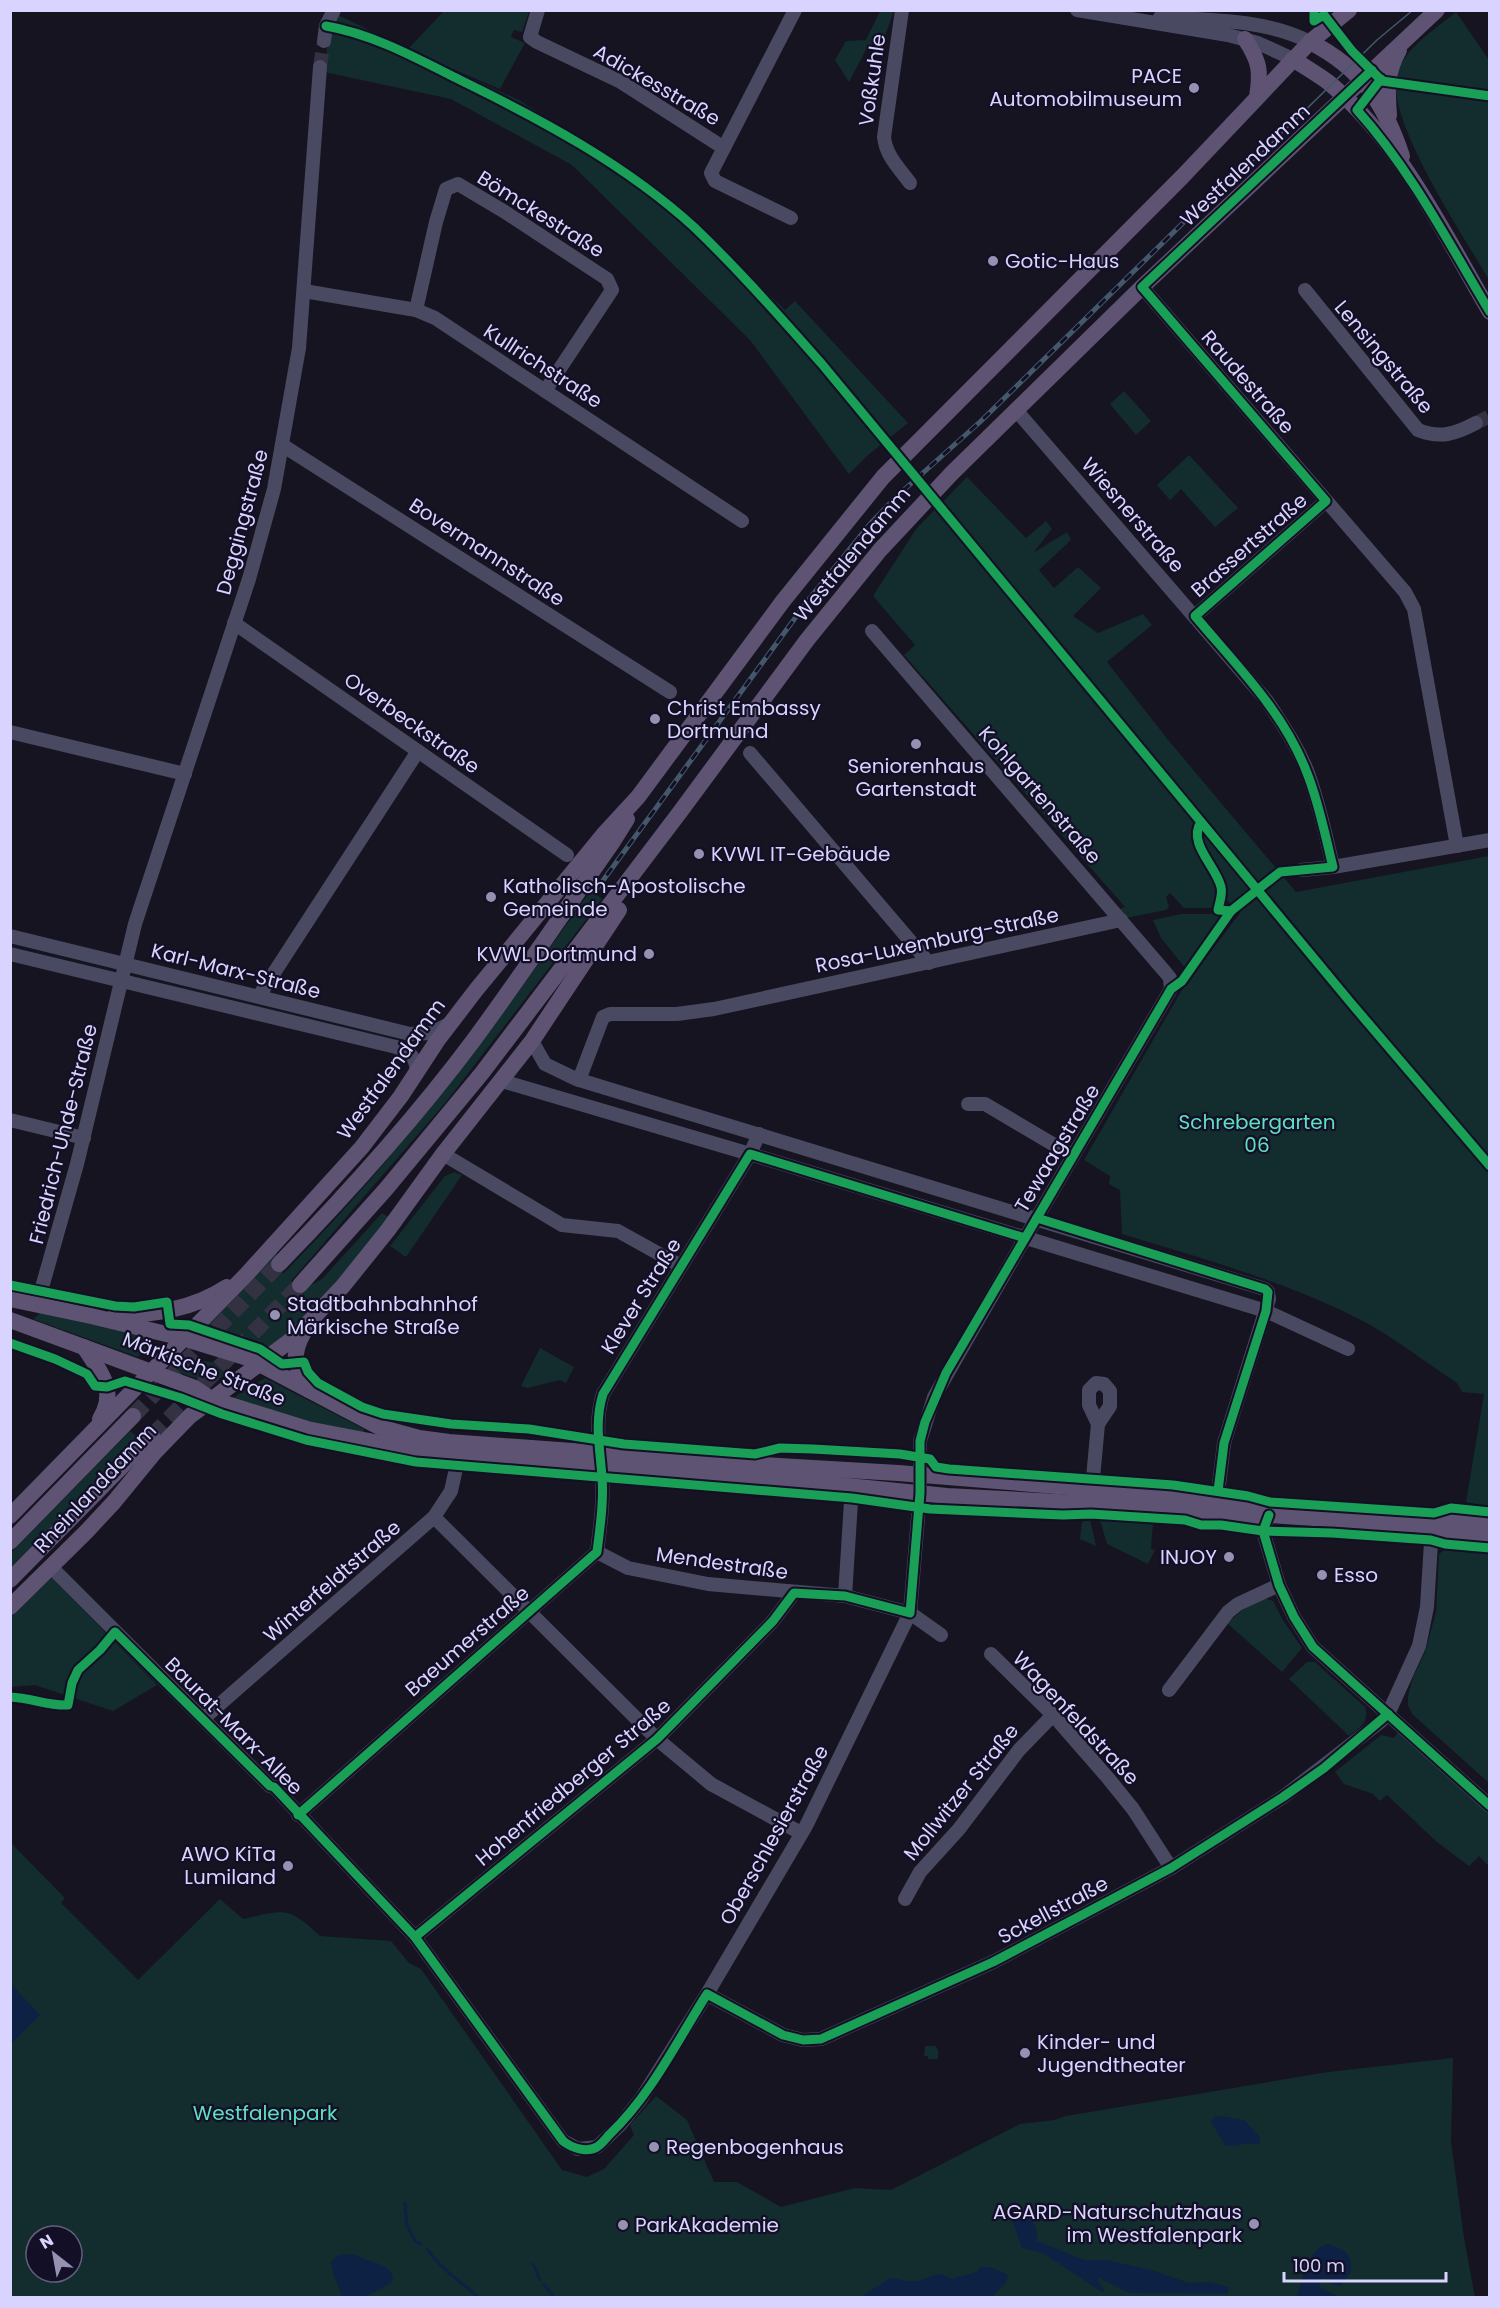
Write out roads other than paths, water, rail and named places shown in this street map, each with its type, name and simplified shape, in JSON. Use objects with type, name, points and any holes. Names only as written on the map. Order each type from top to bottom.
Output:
[{"type":"main road","name":"Westfalendamm","points":[[166,1355],[245,1276],[355,1156],[401,1096],[451,1023],[603,835],[638,797],[783,601],[883,477],[1182,177],[1293,59],[1349,10]]},
{"type":"main road","name":"Westfalendamm","points":[[300,1285],[386,1189],[482,1073],[807,640],[879,550],[952,473],[1142,287],[1437,10]]},
{"type":"main road","points":[[1245,39],[1261,74],[1257,97]]},
{"type":"main road","points":[[1389,122],[1387,87],[1389,71],[1404,40]]},
{"type":"main road","points":[[1310,42],[1350,67],[1376,96],[1389,122],[1408,174]]},
{"type":"main road","points":[[1293,59],[1324,79],[1384,140],[1408,174],[1490,312]]},
{"type":"main road","name":"Westfalendamm","points":[[279,1264],[356,1184],[411,1120],[473,1041],[612,843],[638,797]]},
{"type":"main road","name":"Westfalendamm","points":[[259,1365],[309,1324],[368,1256],[443,1154],[502,1081],[532,1041],[639,880],[646,856]]},
{"type":"main road","points":[[91,1316],[143,1315],[184,1307],[222,1290],[245,1276]]},
{"type":"main road","name":"Märkische Straße","points":[[10,1299],[183,1338],[249,1358],[379,1427],[419,1438],[599,1460],[920,1493],[1186,1509],[1246,1518],[1269,1515],[1432,1526],[1454,1521],[1490,1523]]},
{"type":"main road","points":[[16,1322],[37,1305]]},
{"type":"main road","name":"Märkische Straße","points":[[16,1322],[195,1389],[211,1399],[307,1429],[416,1450],[459,1455],[919,1474],[1248,1504],[1269,1515]]},
{"type":"main road","points":[[309,1324],[297,1346],[296,1353],[297,1371],[310,1391]]},
{"type":"main road","points":[[84,1347],[103,1375],[109,1395],[108,1405],[102,1417],[87,1438]]},
{"type":"main road","name":"Rheinlanddamm","points":[[10,1516],[166,1355]]},
{"type":"main road","name":"Rheinlanddamm","points":[[10,1607],[114,1502],[155,1452],[190,1416],[259,1365]]},
{"type":"main road","name":"Rheinlanddamm","points":[[10,1542],[133,1416]]},
{"type":"main road","name":"Rheinlanddamm","points":[[10,1580],[152,1436]]},
{"type":"main road","name":"Märkische Straße","points":[[1432,1526],[1454,1535],[1490,1537]]},
{"type":"street","points":[[324,41],[326,26],[334,10]]},
{"type":"street","name":"Adickesstraße","points":[[538,10],[530,37],[621,82],[724,148]]},
{"type":"street","points":[[791,218],[715,181],[711,173],[795,10]]},
{"type":"street","name":"Voßkuhle","points":[[902,10],[884,137],[892,160],[910,183]]},
{"type":"street","points":[[1077,10],[1245,39],[1293,59]]},
{"type":"street","points":[[1115,16],[1231,21],[1275,29],[1310,42]]},
{"type":"street","name":"Deggingstraße","points":[[122,972],[143,899],[263,528],[282,445],[299,348],[320,67]]},
{"type":"street","name":"Bömckestraße","points":[[416,309],[446,189],[458,184],[607,279],[612,290],[545,391]]},
{"type":"street","name":"Raudestraße","points":[[1142,287],[1405,592],[1414,609],[1457,846]]},
{"type":"street","name":"Lensingstraße","points":[[1305,290],[1418,430],[1434,436],[1444,436],[1476,423]]},
{"type":"street","name":"Kullrichstraße","points":[[304,291],[416,309],[435,318],[742,520]]},
{"type":"street","name":"Wiesnerstraße","points":[[1016,410],[1267,701],[1290,737],[1307,771],[1318,803],[1333,867]]},
{"type":"street","name":"Bovermannstraße","points":[[282,445],[670,692]]},
{"type":"street","name":"Brassertstraße","points":[[1195,616],[1326,501]]},
{"type":"street","name":"Overbeckstraße","points":[[234,623],[567,855]]},
{"type":"street","name":"Kohlgartenstraße","points":[[872,631],[1166,973],[1170,978],[1171,989]]},
{"type":"street","points":[[10,732],[185,774]]},
{"type":"street","points":[[259,996],[418,751]]},
{"type":"street","points":[[750,753],[929,963]]},
{"type":"street","points":[[1300,870],[1333,867],[1490,840]]},
{"type":"street","name":"Rosa-Luxemburg-Straße","points":[[578,1079],[603,1017],[610,1014],[677,1014],[761,999],[1121,920]]},
{"type":"street","name":"Karl-Marx-Straße","points":[[10,936],[122,972],[404,1049],[416,1060],[417,1073]]},
{"type":"street","name":"Karl-Marx-Straße","points":[[10,954],[259,996],[410,1034],[431,1033],[451,1023]]},
{"type":"street","name":"Friedrich-Uhde-Straße","points":[[37,1305],[84,1138],[122,972]]},
{"type":"street","name":"Tewaagstraße","points":[[920,1493],[920,1440],[934,1397],[1171,989]]},
{"type":"street","points":[[532,1041],[536,1052],[545,1064],[578,1079],[1265,1288],[1268,1292],[1266,1311],[1224,1443],[1217,1501]]},
{"type":"street","points":[[569,1101],[578,1079]]},
{"type":"street","points":[[502,1081],[1266,1311],[1348,1349]]},
{"type":"street","name":"Tewaagstraße","points":[[968,1104],[985,1104],[1073,1156]]},
{"type":"street","points":[[10,1120],[84,1138]]},
{"type":"street","name":"Klever Straße","points":[[599,1460],[598,1408],[603,1394],[750,1154],[759,1134]]},
{"type":"street","points":[[443,1154],[562,1225],[618,1231],[681,1266]]},
{"type":"street","points":[[1092,1489],[1098,1425]]},
{"type":"street","name":"Winterfeldtstraße","points":[[204,1718],[434,1517],[451,1491],[459,1455]]},
{"type":"street","points":[[597,1552],[602,1479],[599,1460]]},
{"type":"street","points":[[845,1596],[852,1486]]},
{"type":"street","name":"Oberschlesierstraße","points":[[578,2149],[597,2147],[620,2125],[652,2083],[801,1833],[910,1613],[920,1493]]},
{"type":"street","points":[[1269,1515],[1263,1531],[1279,1585],[1294,1617],[1313,1647],[1490,1806]]},
{"type":"street","points":[[434,1517],[657,1739],[711,1784],[801,1833]]},
{"type":"street","name":"Sckellstraße","points":[[707,1994],[783,2036],[803,2040],[821,2039],[993,1962],[1171,1868],[1283,1797],[1324,1768],[1388,1714],[1419,1646],[1427,1606],[1432,1526]]},
{"type":"street","name":"Mendestraße","points":[[597,1552],[628,1568],[708,1584],[845,1596],[910,1613],[941,1635]]},
{"type":"street","name":"Baeumerstraße","points":[[298,1815],[597,1552]]},
{"type":"street","name":"Baurat-Marx-Allee","points":[[51,1567],[270,1786],[274,1787],[415,1937],[563,2141],[578,2149]]},
{"type":"street","points":[[1169,1690],[1228,1612],[1238,1604],[1279,1585]]},
{"type":"street","name":"Hohenfriedberger Straße","points":[[415,1937],[657,1739],[773,1621],[794,1593]]},
{"type":"street","name":"Wagenfeldstraße","points":[[991,1654],[1053,1715],[1133,1809],[1171,1868]]},
{"type":"street","name":"Mollwitzer Straße","points":[[906,1899],[920,1872],[959,1829],[1019,1750],[1053,1715]]},
{"type":"water","points":[[11,1984],[40,2015],[11,2044]]},
{"type":"water","points":[[1214,2117],[1244,2120],[1260,2137],[1260,2145],[1226,2146],[1211,2122]]},
{"type":"water","points":[[1020,2213],[1034,2224],[1037,2241],[1084,2260],[1106,2260],[1151,2270],[1189,2283],[1209,2282],[1229,2287],[1227,2294],[1129,2293],[1099,2278],[1098,2281],[1105,2291],[1102,2292],[1043,2253],[1022,2248],[1012,2219],[1015,2214]]},
{"type":"water","points":[[1328,2244],[1346,2252],[1350,2259],[1351,2272],[1340,2286],[1336,2286],[1325,2278],[1319,2285],[1322,2289],[1341,2297],[1297,2297],[1311,2258],[1321,2247]]},
{"type":"water","points":[[354,2254],[384,2266],[392,2274],[393,2281],[362,2298],[342,2297],[331,2262],[338,2255]]},
{"type":"water","points":[[981,2267],[991,2267],[1008,2275],[1005,2284],[992,2297],[861,2297],[890,2278],[915,2281],[941,2275],[952,2279],[977,2272]]},
{"type":"waterway","points":[[405,2203],[407,2226],[415,2241],[421,2244]]},
{"type":"waterway","points":[[427,2249],[445,2269],[479,2298]]},
{"type":"waterway","points":[[533,2264],[540,2280]]},
{"type":"waterway","points":[[544,2285],[555,2298]]},
{"type":"tunnel","points":[[320,67],[324,41]]},
{"type":"tunnel","points":[[1476,423],[1490,416]]},
{"type":"tunnel","points":[[133,1416],[279,1264]]},
{"type":"tunnel","points":[[152,1436],[300,1285]]},
{"type":"tram line","points":[[1244,170],[1377,40],[1413,10]]},
{"type":"railway","points":[[596,890],[809,599],[870,524],[896,497],[981,421],[1240,167]]},
{"type":"place","name":"PACE Automobilmuseum","points":[[1194,88]]},
{"type":"place","name":"Gotic-Haus","points":[[993,261]]},
{"type":"place","name":"Christ Embassy Dortmund","points":[[655,719]]},
{"type":"place","name":"Seniorenhaus Gartenstadt","points":[[916,744]]},
{"type":"place","name":"KVWL IT-Gebäude","points":[[699,854]]},
{"type":"place","name":"Katholisch-Apostolische Gemeinde","points":[[491,897]]},
{"type":"place","name":"KVWL Dortmund","points":[[649,954]]},
{"type":"place","name":"Stadtbahnbahnhof Märkische Straße","points":[[275,1315]]},
{"type":"place","name":"INJOY","points":[[1229,1557]]},
{"type":"place","name":"Esso","points":[[1322,1575]]},
{"type":"place","name":"AWO KiTa Lumiland","points":[[288,1866]]},
{"type":"place","name":"Kinder- und Jugendtheater","points":[[1025,2053]]},
{"type":"place","name":"Regenbogenhaus","points":[[654,2147]]},
{"type":"place","name":"AGARD-Naturschutzhaus im Westfalenpark","points":[[1254,2224]]},
{"type":"place","name":"ParkAkademie","points":[[623,2225]]},
{"type":"park label","name":"Schrebergarten 06","points":[[1257,1134]]},
{"type":"park label","name":"Westfalenpark","points":[[265,2113]]}]
